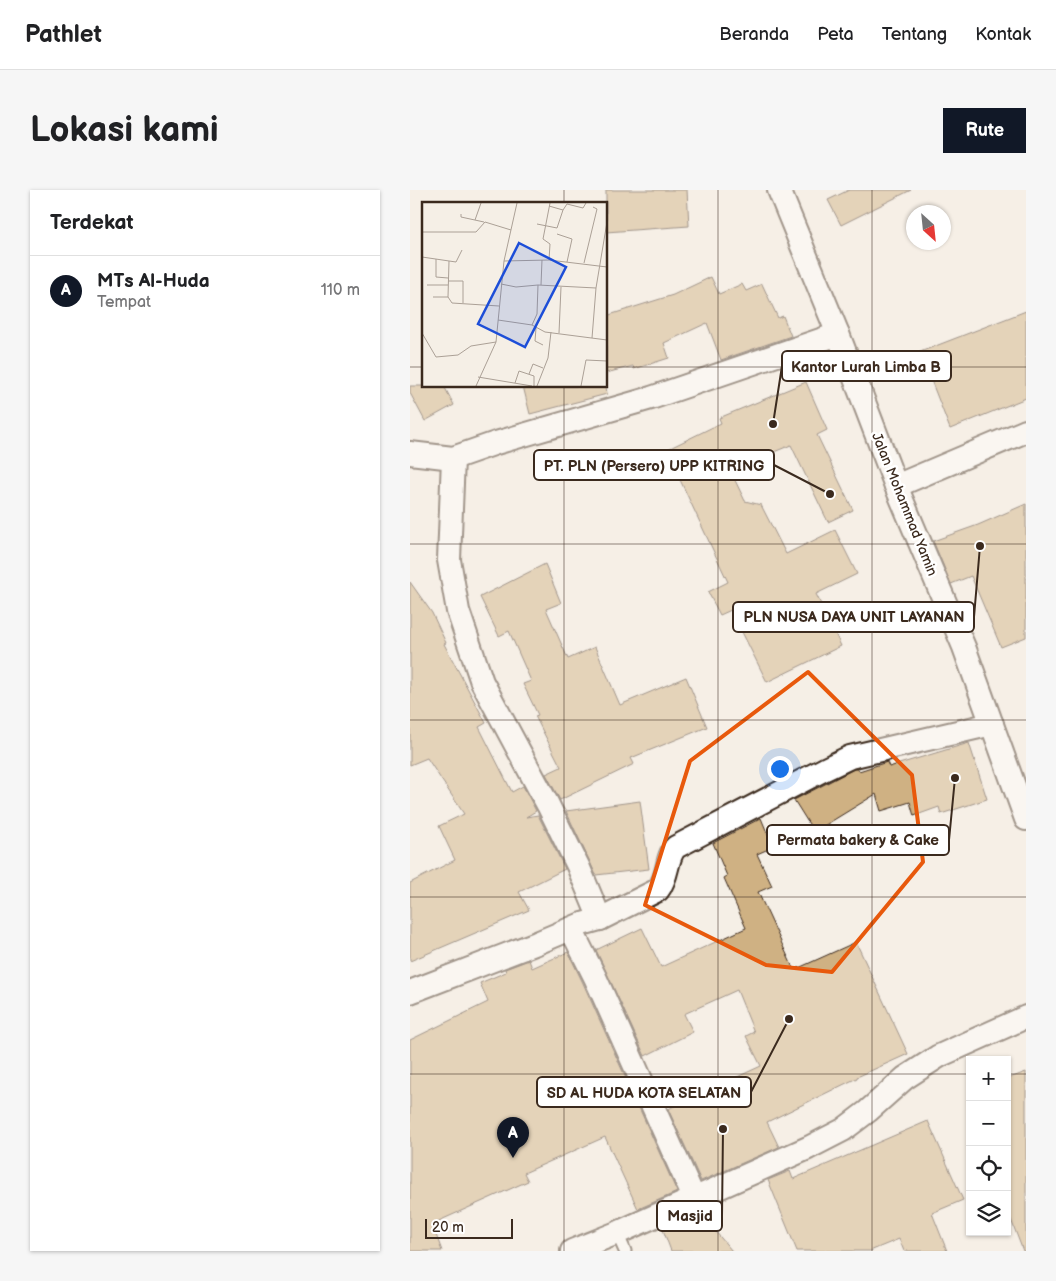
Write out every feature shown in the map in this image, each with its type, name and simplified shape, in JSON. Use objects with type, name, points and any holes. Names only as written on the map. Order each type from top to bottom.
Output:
[{"type":"street","name":"Jalan Mohammad Yamin","points":[[779,190],[838,334],[896,486],[964,646],[1026,819]]},
{"type":"street","points":[[410,453],[453,458],[496,443],[651,398],[838,334]]},
{"type":"street","points":[[896,486],[1026,431]]},
{"type":"street","points":[[453,458],[449,560],[458,611],[482,682],[548,805],[578,866],[600,919]]},
{"type":"street","points":[[410,992],[582,924],[600,919],[658,890],[665,882],[672,851],[676,847],[850,757],[992,724]]},
{"type":"street","points":[[571,929],[694,1198]]},
{"type":"street","points":[[572,1251],[621,1242],[694,1198],[808,1148],[843,1130],[868,1111],[905,1078],[939,1056],[1026,1017]]},
{"type":"highlighted area","points":[[808,672],[912,775],[923,862],[832,972],[766,965],[645,905],[690,761]]},
{"type":"building","points":[[606,190],[687,190],[689,226],[608,232],[608,202],[606,202]]},
{"type":"building","points":[[849,190],[911,190],[841,225],[828,200]]},
{"type":"building","points":[[711,277],[719,294],[742,284],[746,291],[762,284],[778,318],[783,316],[791,336],[721,360],[707,323],[664,343],[669,358],[634,369],[633,366],[608,372],[608,315],[673,295]]},
{"type":"building","points":[[1026,311],[1026,398],[950,429],[920,352]]},
{"type":"building","points":[[806,382],[827,430],[817,435],[853,510],[828,522],[791,445],[730,470],[745,501],[761,505],[786,554],[835,530],[857,574],[816,594],[841,646],[767,682],[731,610],[720,615],[708,592],[728,582],[666,450],[721,423],[719,418]]},
{"type":"building","points":[[410,386],[445,388],[454,405],[425,421],[410,393]]},
{"type":"building","points":[[524,388],[606,388],[607,394],[530,414]]},
{"type":"building","points":[[1026,504],[1026,637],[1001,647],[971,576],[951,584],[933,541],[978,525]]},
{"type":"building","points":[[545,564],[561,603],[546,609],[568,659],[595,647],[620,705],[686,677],[707,727],[631,758],[634,764],[560,800],[546,774],[561,767],[535,716],[538,715],[523,684],[531,681],[509,631],[499,636],[480,597]]},
{"type":"building","points":[[410,582],[432,613],[446,643],[444,644],[486,723],[479,727],[512,792],[523,786],[536,811],[526,817],[538,815],[565,869],[519,892],[529,910],[410,961],[410,883],[455,860],[439,826],[464,814],[427,758],[410,765]]},
{"type":"building","points":[[969,743],[987,799],[941,814],[939,807],[914,816],[910,802],[881,811],[876,794],[814,832],[794,800],[854,769],[859,771],[887,762],[889,767]]},
{"type":"building","points":[[640,801],[649,869],[596,875],[566,811]]},
{"type":"building","points":[[761,818],[773,847],[757,854],[772,886],[758,892],[794,970],[856,942],[908,1054],[767,1122],[779,1147],[701,1181],[668,1109],[761,1066],[746,1036],[754,1032],[737,990],[684,1014],[693,1032],[645,1056],[596,950],[642,928],[661,967],[746,928],[724,878],[727,876],[713,843]]},
{"type":"building","points":[[568,952],[677,1192],[638,1209],[605,1137],[524,1173],[528,1181],[432,1224],[442,1251],[410,1251],[410,1040],[488,1002],[480,983],[506,972],[505,969],[529,960],[532,968]]},
{"type":"building","points":[[1026,1072],[1026,1251],[1023,1251],[1011,1220],[1011,1078]]},
{"type":"building","points":[[928,1121],[963,1200],[932,1213],[947,1251],[904,1251],[899,1239],[870,1251],[797,1251],[768,1180],[790,1171],[793,1179]]},
{"type":"building","points":[[698,1211],[732,1251],[671,1251],[662,1227]]},
{"type":"place","name":"Kantor Lurah Limba B","points":[[773,424]]},
{"type":"place","name":"PT. PLN (Persero) UPP KITRING","points":[[830,494]]},
{"type":"place","name":"PLN NUSA DAYA UNIT LAYANAN","points":[[980,546]]},
{"type":"place","name":"Permata bakery & Cake","points":[[955,778]]},
{"type":"place","name":"SD AL HUDA KOTA SELATAN","points":[[789,1019]]},
{"type":"place","name":"Masjid","points":[[723,1129]]},
{"type":"place","name":"MTs Al-Huda","points":[[513,1158]]}]
